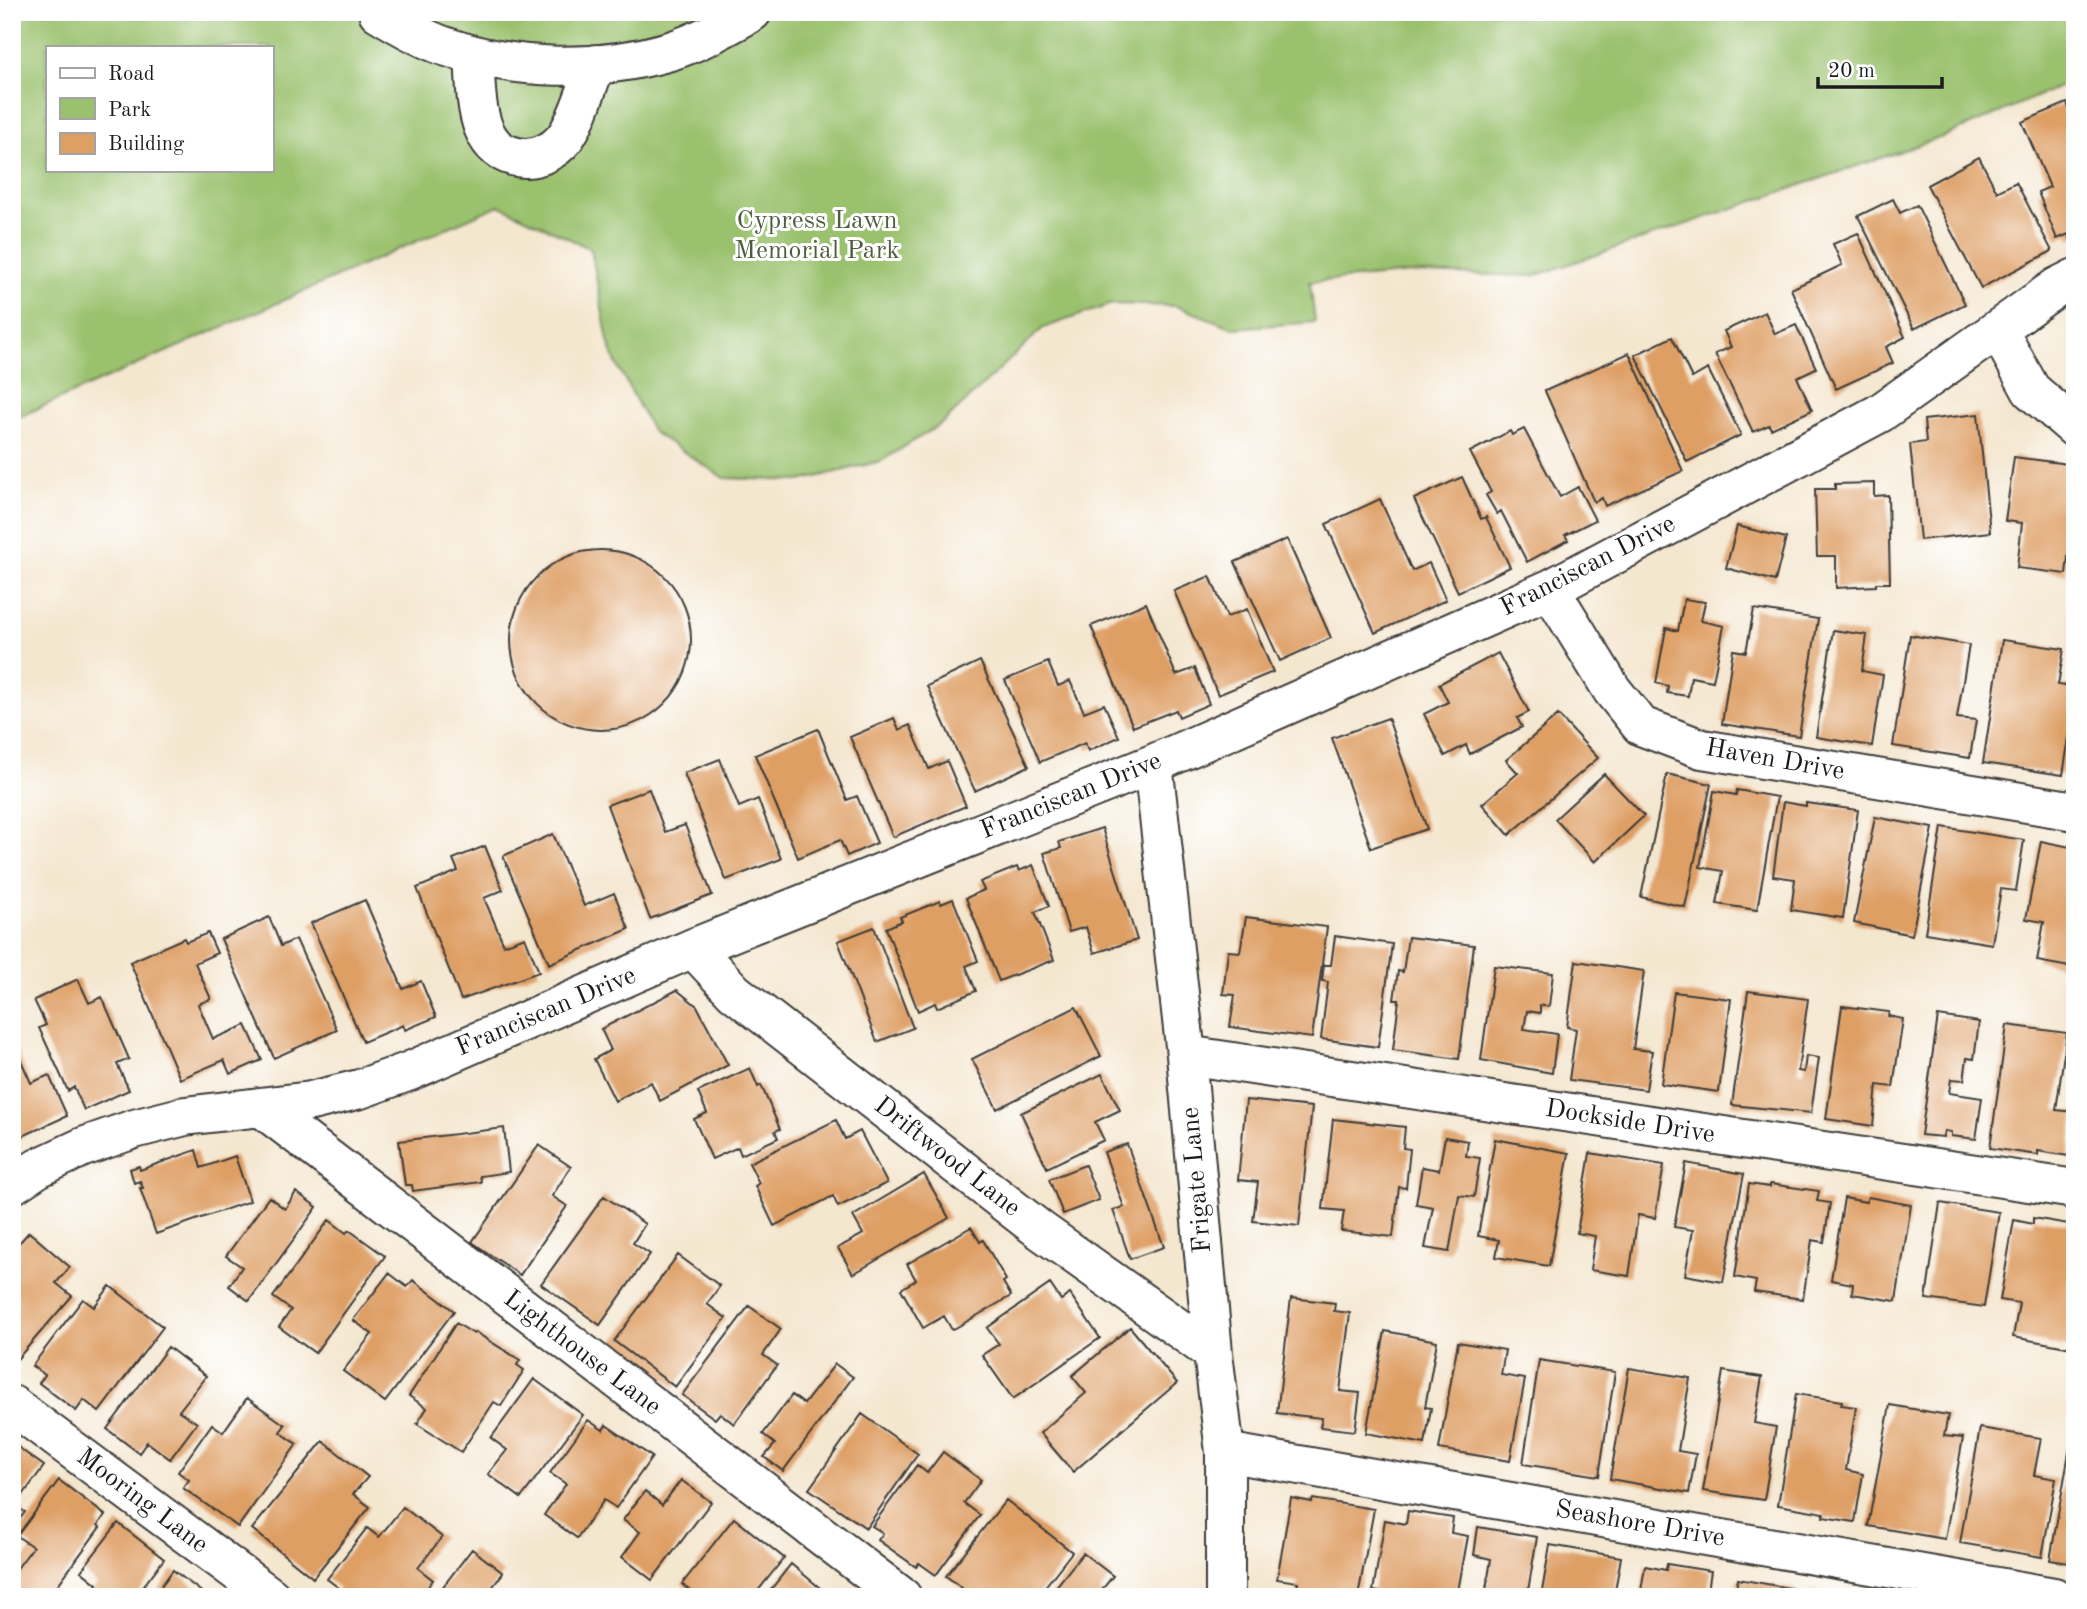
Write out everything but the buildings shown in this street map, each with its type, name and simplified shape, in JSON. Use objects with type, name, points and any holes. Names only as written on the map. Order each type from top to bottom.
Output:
[{"type":"street","points":[[378,12],[406,29],[474,55],[517,63],[558,65],[631,60],[670,51],[708,36],[752,12]]},
{"type":"street","points":[[474,55],[477,106],[481,124],[488,139],[500,151],[515,158],[533,158],[552,150],[564,139],[596,64]]},
{"type":"street","name":"Franciscan Drive","points":[[12,1185],[49,1163],[134,1129],[185,1116],[311,1101],[360,1089],[410,1071],[693,947],[1153,764],[1550,589],[1880,413],[2057,287],[2075,278]]},
{"type":"street","points":[[1998,330],[2031,390],[2075,428]]},
{"type":"street","name":"Haven Drive","points":[[1550,589],[1612,690],[1642,726],[1702,749],[2075,811]]},
{"type":"street","name":"Frigate Lane","points":[[1153,764],[1186,1055],[1213,1353],[1225,1452],[1224,1597]]},
{"type":"street","name":"Driftwood Lane","points":[[693,947],[734,992],[1040,1230],[1213,1353]]},
{"type":"street","name":"Dockside Drive","points":[[1186,1055],[2075,1189]]},
{"type":"street","name":"Lighthouse Lane","points":[[262,1108],[902,1597]]},
{"type":"street","name":"Mooring Lane","points":[[12,1405],[271,1597]]},
{"type":"street","name":"Seashore Drive","points":[[1225,1452],[2054,1597]]},
{"type":"green space","name":"Cypress Lawn Memorial Park","points":[[12,12],[2075,12],[2075,80],[1945,136],[1534,276],[1413,273],[1310,282],[1315,322],[1234,328],[1176,306],[1112,304],[1043,328],[944,422],[881,461],[800,481],[724,478],[653,432],[616,363],[608,341],[591,249],[499,205],[12,420]]}]
